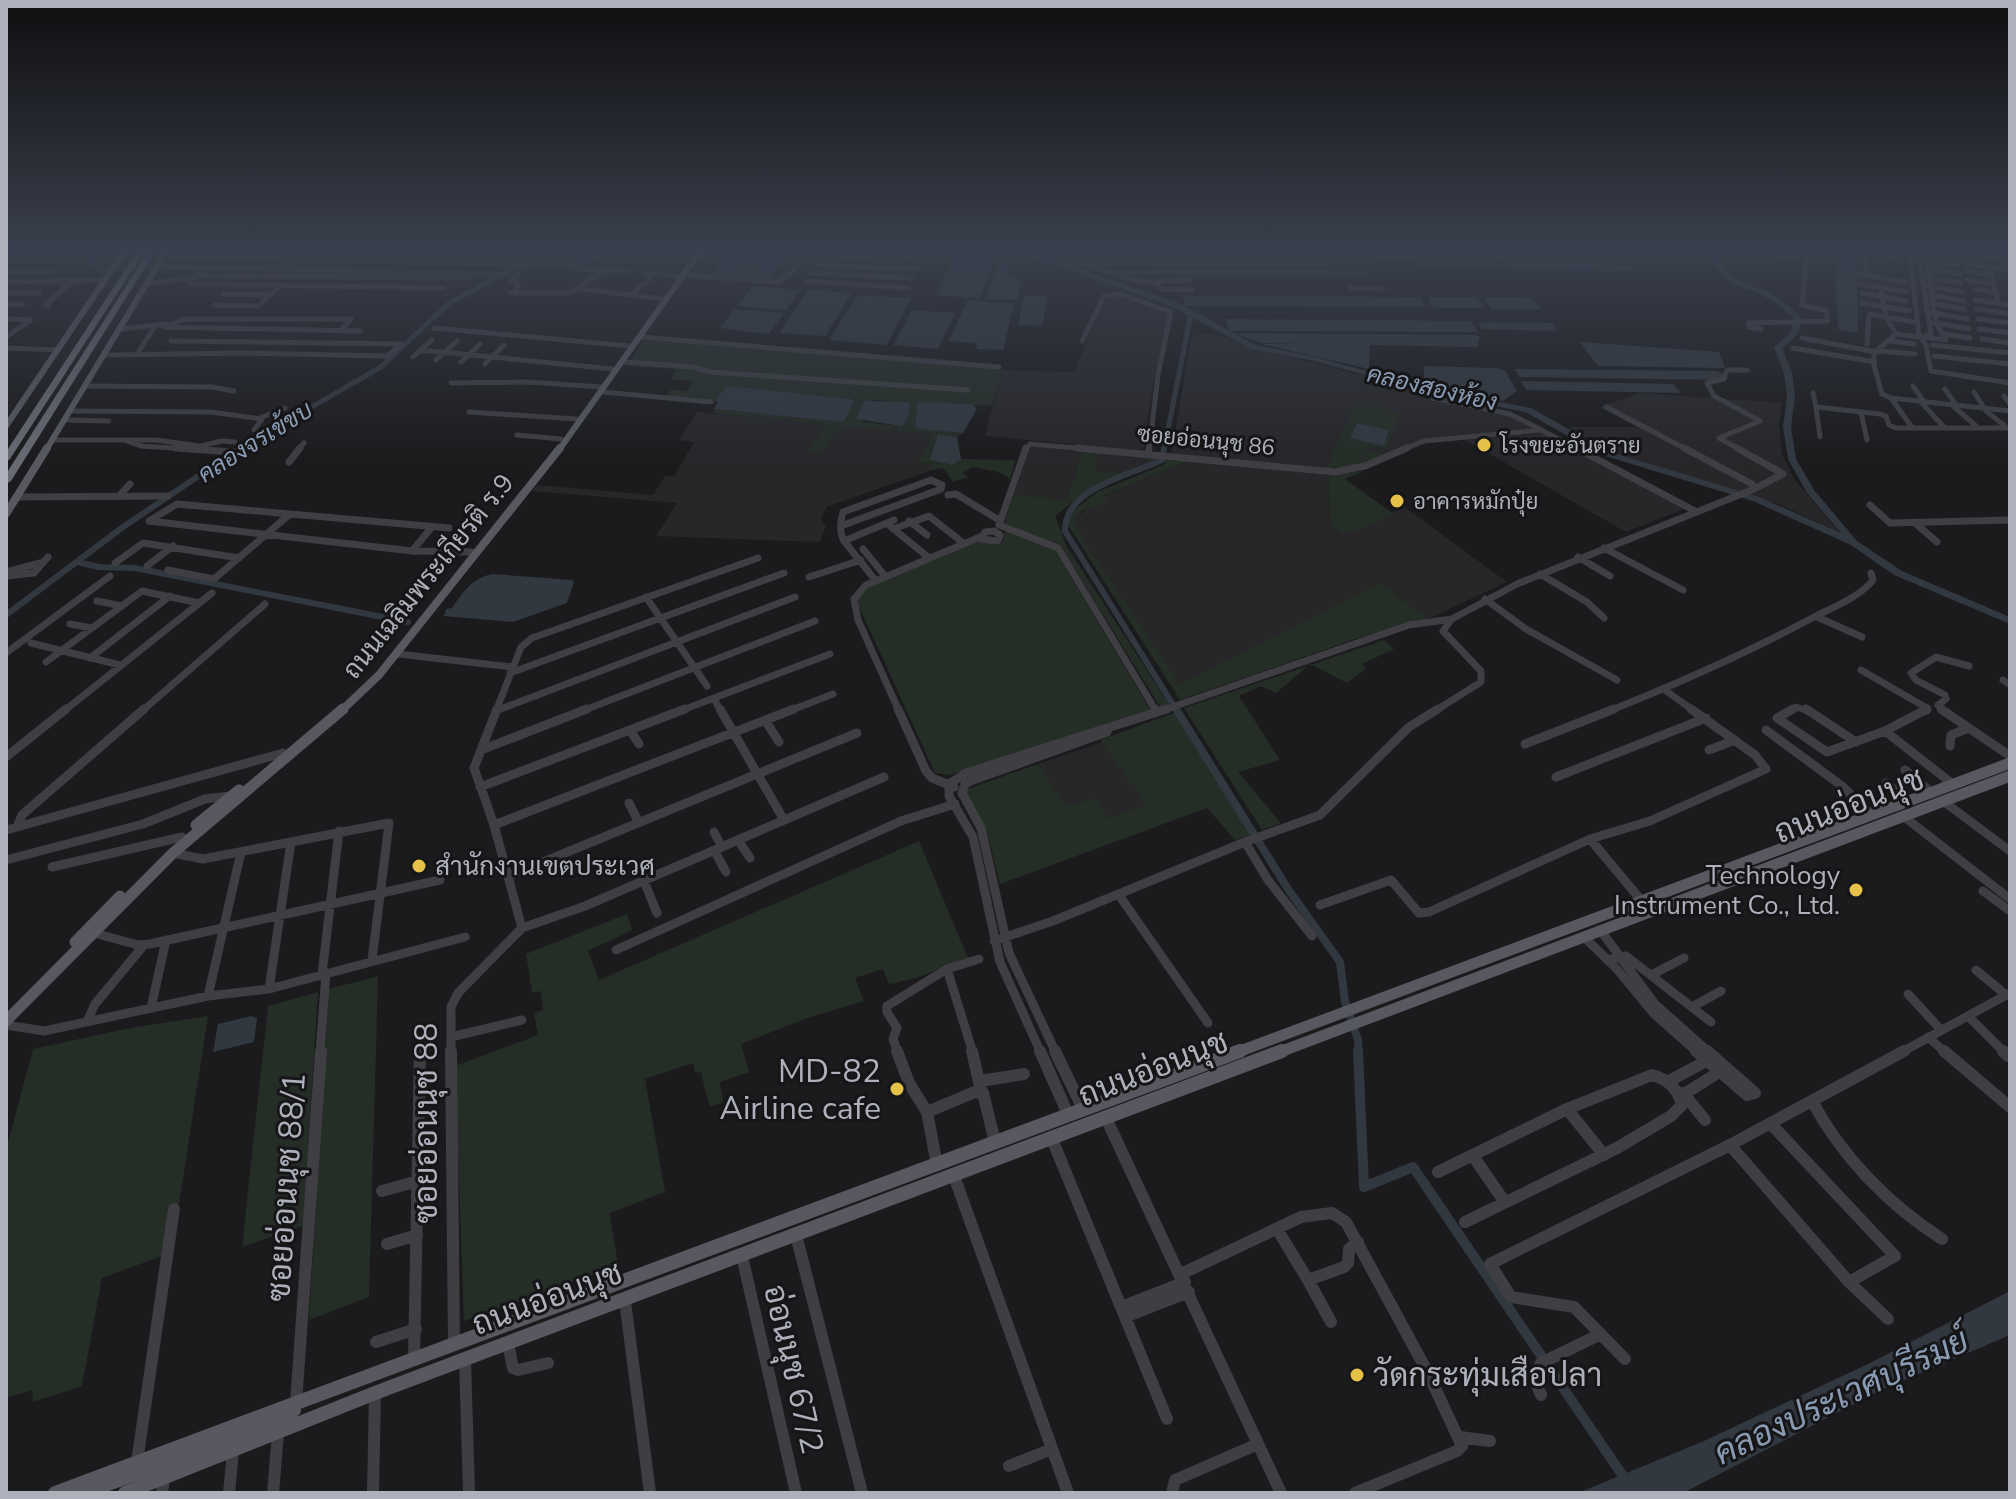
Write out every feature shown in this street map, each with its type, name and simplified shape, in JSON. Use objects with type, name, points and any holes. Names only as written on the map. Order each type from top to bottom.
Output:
[{"type":"highway","points":[[6,459],[101,320]]},
{"type":"highway","points":[[6,481],[104,320]]},
{"type":"main road","points":[[6,426],[78,320]]},
{"type":"main road","points":[[6,514],[128,320]]},
{"type":"main road","name":"ถนนเฉลิมพระเกียรติ ร.9","points":[[6,1023],[173,853],[343,710],[398,654],[601,390],[648,320]]},
{"type":"main road","name":"ถนนเฉลิมพระเกียรติ ร.9","points":[[6,1011],[182,837],[376,671],[625,362],[652,320]]},
{"type":"main road","name":"ถนนอ่อนนุช","points":[[1386,1004],[1641,900],[2010,763]]},
{"type":"main road","name":"ถนนอ่อนนุช","points":[[84,1493],[141,1466],[296,1404],[1075,1112],[1601,931],[2008,779]]},
{"type":"main road","points":[[1892,807],[1903,816]]},
{"type":"main road","points":[[1776,849],[1789,861]]},
{"type":"main road","name":"ถนนอ่อนนุช","points":[[55,1493],[317,1418],[375,1393],[1083,1127],[1321,1028]]},
{"type":"main road","points":[[1075,1112],[1083,1127]]},
{"type":"main road","name":"ถนนอ่อนนุช","points":[[125,1493],[163,1485],[233,1451],[324,1395]]},
{"type":"street","points":[[8,334],[30,320]]},
{"type":"street","points":[[166,327],[183,320]]},
{"type":"street","points":[[341,330],[350,320]]},
{"type":"street","points":[[1082,341],[1092,320]]},
{"type":"street","points":[[1151,455],[1158,375],[1169,320]]},
{"type":"street","points":[[1761,329],[1749,327],[1748,323],[1827,320]]},
{"type":"street","points":[[1867,344],[1868,320]]},
{"type":"street","points":[[1888,320],[1896,333]]},
{"type":"street","points":[[1903,320],[1914,322]]},
{"type":"street","points":[[1918,320],[1931,371],[2010,383]]},
{"type":"street","points":[[1896,333],[1946,340],[1935,320]]},
{"type":"street","points":[[1986,320],[2010,323]]},
{"type":"street","points":[[1920,336],[1931,335],[1927,321],[1969,329]]},
{"type":"street","points":[[139,351],[154,327]]},
{"type":"street","points":[[121,331],[154,327],[360,331]]},
{"type":"street","points":[[434,328],[630,346]]},
{"type":"street","points":[[1979,329],[2010,333]]},
{"type":"street","points":[[445,336],[456,330]]},
{"type":"street","points":[[1896,333],[1878,352],[1876,362],[1888,397],[1911,426]]},
{"type":"street","points":[[1942,334],[1970,338]]},
{"type":"street","points":[[641,337],[999,367]]},
{"type":"street","points":[[1802,338],[1878,352],[1915,354]]},
{"type":"street","points":[[1982,339],[2010,343]]},
{"type":"street","points":[[413,357],[432,340]]},
{"type":"street","points":[[105,355],[307,353],[387,356],[402,344],[171,341]]},
{"type":"street","points":[[183,353],[196,341]]},
{"type":"street","points":[[245,353],[257,341]]},
{"type":"street","points":[[436,360],[457,341]]},
{"type":"street","points":[[1891,341],[1914,344]]},
{"type":"street","points":[[307,353],[318,342]]},
{"type":"street","points":[[461,362],[480,344]]},
{"type":"street","points":[[485,364],[504,345]]},
{"type":"street","points":[[1932,345],[2010,353]]},
{"type":"street","points":[[6,348],[60,347]]},
{"type":"street","points":[[1793,348],[1876,362]]},
{"type":"street","points":[[420,350],[613,369]]},
{"type":"street","points":[[1934,356],[2010,364]]},
{"type":"street","points":[[625,362],[693,367],[710,372],[968,390]]},
{"type":"street","points":[[1443,631],[1452,619],[1485,599],[1578,557],[1750,491],[1783,474],[1719,438],[1760,421],[1714,396],[1707,381],[1721,381],[1727,370],[1747,370]]},
{"type":"street","points":[[451,383],[529,382],[711,402]]},
{"type":"street","points":[[86,386],[212,387],[234,391]]},
{"type":"street","points":[[1913,386],[1943,426]]},
{"type":"street","points":[[1945,389],[1954,405],[1976,426]]},
{"type":"street","points":[[1974,392],[1985,408],[2008,427]]},
{"type":"street","points":[[1813,393],[1820,437]]},
{"type":"street","points":[[2004,396],[2010,404]]},
{"type":"street","points":[[1888,397],[2010,411]]},
{"type":"street","points":[[1433,398],[1510,414],[1695,511]]},
{"type":"street","points":[[1606,407],[1752,484],[1750,491]]},
{"type":"street","points":[[1816,407],[1884,415],[1889,425],[1896,428],[2008,427]]},
{"type":"street","points":[[71,411],[211,412],[260,418],[285,408]]},
{"type":"street","points":[[469,412],[577,419]]},
{"type":"street","points":[[1861,412],[1867,440]]},
{"type":"street","points":[[270,415],[276,422]]},
{"type":"street","points":[[260,418],[263,420],[254,430],[263,432]]},
{"type":"street","points":[[65,420],[109,421]]},
{"type":"street","name":"ซอยอ่อนนุช 86","points":[[999,520],[1026,447],[1030,444],[1343,471],[1365,466],[1424,441],[1541,430]]},
{"type":"street","points":[[517,435],[561,439]]},
{"type":"street","points":[[53,440],[129,439],[200,446],[219,441],[235,442]]},
{"type":"street","points":[[129,439],[127,443],[141,446],[232,452]]},
{"type":"street","points":[[289,462],[304,443]]},
{"type":"street","points":[[841,526],[943,487],[936,480],[931,480],[843,512],[841,526],[844,541],[876,581]]},
{"type":"street","points":[[118,497],[130,484]]},
{"type":"street","points":[[79,497],[91,487]]},
{"type":"street","points":[[103,497],[108,488]]},
{"type":"street","points":[[948,495],[956,494],[999,520],[999,525],[1005,530],[1042,540],[1058,548],[1161,710]]},
{"type":"street","points":[[16,497],[168,496]]},
{"type":"street","points":[[449,528],[177,504],[149,521],[412,551],[471,552]]},
{"type":"street","points":[[1870,505],[1886,522],[2010,520]]},
{"type":"street","points":[[168,570],[212,580],[290,514]]},
{"type":"street","points":[[844,541],[891,524],[929,516],[962,542]]},
{"type":"street","points":[[909,521],[927,535]]},
{"type":"street","points":[[1915,523],[1937,542]]},
{"type":"street","points":[[891,524],[928,557]]},
{"type":"street","points":[[412,551],[432,527]]},
{"type":"street","points":[[980,537],[885,576],[857,593],[854,599],[858,620],[926,771],[932,778],[949,786],[962,788],[973,780],[1094,738],[1161,710],[1409,625],[1452,619]]},
{"type":"street","points":[[115,563],[141,543],[239,558]]},
{"type":"street","points":[[147,566],[173,546]]},
{"type":"street","points":[[1604,548],[1683,590]]},
{"type":"street","points":[[863,549],[885,576]]},
{"type":"street","points":[[6,574],[30,575],[48,557]]},
{"type":"street","points":[[1578,557],[1610,576]]},
{"type":"street","points":[[758,558],[532,638],[521,647],[474,768],[494,825],[522,928],[644,881],[884,777]]},
{"type":"street","points":[[809,577],[861,560]]},
{"type":"street","points":[[398,654],[511,670],[784,573]]},
{"type":"street","points":[[1525,744],[1665,690],[1817,617],[1868,587],[1873,580],[1871,573]]},
{"type":"street","points":[[1540,574],[1597,609],[1604,618]]},
{"type":"street","points":[[6,653],[110,576]]},
{"type":"street","points":[[46,662],[142,591],[199,603]]},
{"type":"street","points":[[6,757],[212,593]]},
{"type":"street","points":[[90,658],[170,596]]},
{"type":"street","points":[[646,597],[707,686]]},
{"type":"street","points":[[498,710],[795,597]]},
{"type":"street","points":[[1485,599],[1526,629],[1617,680]]},
{"type":"street","points":[[97,601],[122,606]]},
{"type":"street","points":[[17,827],[22,815],[265,604]]},
{"type":"street","points":[[1817,617],[1862,637]]},
{"type":"street","points":[[481,750],[815,621]]},
{"type":"street","points":[[994,941],[1006,939],[1320,815],[1409,727],[1481,682],[1481,671],[1443,631],[1428,623]]},
{"type":"street","points":[[70,624],[92,628]]},
{"type":"street","points":[[31,643],[120,665]]},
{"type":"street","points":[[705,652],[712,661]]},
{"type":"street","points":[[480,787],[830,654]]},
{"type":"street","points":[[1969,666],[1936,657],[1911,673],[1916,680],[1945,695],[1946,699],[1938,705],[1940,708],[2010,756]]},
{"type":"street","points":[[1856,742],[1803,707],[1796,707],[1777,718],[1824,752],[1856,742],[1885,731],[1927,711],[1927,708],[1861,670]]},
{"type":"street","points":[[1320,905],[1391,880],[1419,913],[1424,913],[1590,839],[1650,821],[1766,769],[1763,762],[1735,740],[1665,690]]},
{"type":"street","points":[[494,825],[833,694]]},
{"type":"street","points":[[714,699],[784,820]]},
{"type":"street","points":[[1556,777],[1706,718]]},
{"type":"street","points":[[765,720],[779,742]]},
{"type":"street","points":[[1075,1112],[1000,962],[973,837],[949,796],[949,786],[955,778],[966,773],[1118,726]]},
{"type":"street","points":[[1950,746],[1951,735],[1969,728]]},
{"type":"street","points":[[630,730],[639,744]]},
{"type":"street","points":[[1766,730],[1842,786],[1870,813]]},
{"type":"street","points":[[1885,731],[1954,785]]},
{"type":"street","points":[[509,876],[857,733]]},
{"type":"street","points":[[1709,750],[1735,740]]},
{"type":"street","points":[[6,830],[283,753]]},
{"type":"street","points":[[1905,770],[1932,793]]},
{"type":"street","points":[[1886,783],[1909,802]]},
{"type":"street","points":[[962,788],[962,798],[981,828],[1013,963],[1075,1112]]},
{"type":"street","points":[[6,860],[143,824],[205,799],[231,796]]},
{"type":"street","points":[[1943,801],[2010,851]]},
{"type":"street","points":[[629,803],[639,823]]},
{"type":"street","points":[[616,950],[901,821],[955,804]]},
{"type":"street","points":[[1903,816],[2004,898],[2010,911]]},
{"type":"street","points":[[173,853],[203,859],[339,831],[390,824],[372,960]]},
{"type":"street","name":"ซอยอ่อนนุช 88/1","points":[[296,1404],[328,904],[339,831]]},
{"type":"street","points":[[714,832],[726,872]]},
{"type":"street","points":[[52,867],[182,837]]},
{"type":"street","points":[[1590,839],[1641,900]]},
{"type":"street","points":[[738,840],[750,858]]},
{"type":"street","points":[[1248,841],[1268,880],[1312,936]]},
{"type":"street","points":[[269,989],[291,842]]},
{"type":"street","points":[[208,996],[241,852]]},
{"type":"street","points":[[94,933],[144,945],[440,880]]},
{"type":"street","points":[[644,881],[657,913]]},
{"type":"street","points":[[1983,891],[2004,898]]},
{"type":"street","points":[[1119,895],[1208,1023]]},
{"type":"street","name":"ซอยอ่อนนุช 88","points":[[454,1345],[451,1037],[454,999],[522,928]]},
{"type":"street","points":[[1601,931],[1621,955],[1651,1006]]},
{"type":"street","points":[[6,1023],[34,1032],[208,996],[269,989],[465,937]]},
{"type":"street","points":[[1584,937],[1651,1006],[1723,1070],[1682,1095]]},
{"type":"street","points":[[151,1008],[166,940]]},
{"type":"street","points":[[87,1022],[95,1004],[144,945]]},
{"type":"street","points":[[1607,960],[1621,955]]},
{"type":"street","points":[[1621,955],[1711,1022]]},
{"type":"street","points":[[1651,975],[1684,958]]},
{"type":"street","points":[[937,1165],[927,1112],[893,1039],[897,1028],[887,1012],[887,1006],[947,969],[979,959]]},
{"type":"street","points":[[947,969],[969,1036],[995,1142]]},
{"type":"street","points":[[1625,1359],[1574,1307],[1511,1297],[1490,1264],[1730,1145],[2008,994],[1976,970]]},
{"type":"street","points":[[1692,1007],[1721,991]]},
{"type":"street","points":[[1908,994],[1941,1030]]},
{"type":"street","points":[[1968,1016],[2008,1056]]},
{"type":"street","points":[[451,1037],[522,1020]]},
{"type":"street","points":[[1928,1037],[2010,1107]]},
{"type":"street","points":[[414,1360],[420,1049]]},
{"type":"street","points":[[1670,1080],[1710,1059]]},
{"type":"street","points":[[927,1112],[980,1086],[1024,1074]]},
{"type":"street","points":[[1438,1172],[1567,1109],[1652,1075],[1670,1080],[1705,1120]]},
{"type":"street","points":[[1465,1222],[1604,1155],[1673,1116],[1682,1105],[1682,1095]]},
{"type":"street","points":[[1812,1101],[1832,1135],[1870,1177],[1918,1225],[1942,1239]]},
{"type":"street","points":[[1567,1109],[1604,1155]]},
{"type":"street","points":[[1106,1118],[1281,1493]]},
{"type":"street","points":[[1770,1123],[1895,1256],[1849,1282]]},
{"type":"street","points":[[1052,1139],[1167,1419]]},
{"type":"street","points":[[1730,1145],[1849,1282],[1888,1319]]},
{"type":"street","points":[[1473,1156],[1504,1201]]},
{"type":"street","points":[[954,1176],[1068,1493]]},
{"type":"street","points":[[382,1191],[418,1181]]},
{"type":"street","points":[[141,1466],[174,1209]]},
{"type":"street","points":[[1123,1312],[1185,1282],[1301,1217],[1332,1213],[1346,1222],[1460,1437],[1461,1448],[1355,1493]]},
{"type":"street","points":[[1277,1229],[1331,1322]]},
{"type":"street","points":[[387,1244],[417,1235]]},
{"type":"street","points":[[796,1235],[862,1493]]},
{"type":"street","points":[[1308,1280],[1344,1267],[1348,1263],[1349,1249],[1358,1242]]},
{"type":"street","name":"อ่อนนุช 67/2","points":[[742,1256],[796,1493]]},
{"type":"street","points":[[625,1301],[650,1493]]},
{"type":"street","points":[[376,1342],[416,1329]]},
{"type":"street","points":[[1541,1395],[1534,1378],[1545,1361],[1601,1334]]},
{"type":"street","points":[[508,1344],[513,1368],[518,1370],[548,1363]]},
{"type":"street","points":[[465,1360],[469,1493]]},
{"type":"street","points":[[373,1493],[375,1393]]},
{"type":"street","points":[[273,1429],[273,1493]]},
{"type":"street","points":[[1460,1437],[1490,1441]]},
{"type":"street","points":[[1172,1493],[1175,1480],[1258,1444]]},
{"type":"street","points":[[1009,1466],[1052,1449]]},
{"type":"street","points":[[229,1493],[233,1451]]},
{"type":"shaded area","points":[[1096,320],[1169,320],[1154,379],[1143,451],[985,436],[1002,370],[1074,372]]},
{"type":"shaded area","points":[[1214,333],[1246,346],[1408,387],[1417,391],[1417,395],[1509,414],[1536,428],[1424,439],[1387,454],[1360,450],[1362,445],[1326,469],[1171,454],[1192,336]]},
{"type":"shaded area","points":[[644,339],[997,368],[1002,370],[992,406],[969,405],[918,429],[963,433],[957,437],[938,434],[954,465],[961,459],[1016,460],[1010,479],[999,472],[973,467],[963,473],[968,477],[953,482],[943,468],[932,470],[932,464],[918,463],[933,434],[840,426],[823,455],[808,452],[826,424],[713,413],[714,409],[841,422],[727,386],[714,401],[666,396],[671,390],[687,391],[693,381],[672,379],[676,369],[628,366]],"holes":[[[873,400],[907,402],[910,405],[901,426],[862,422]]]},
{"type":"shaded area","points":[[1640,393],[1782,403],[1779,424],[1782,453],[1794,479],[1840,533],[1781,505],[1607,451],[1569,427],[1636,427],[1600,407]]},
{"type":"shaded area","points":[[1356,403],[1401,412],[1387,449],[1373,446],[1360,449],[1387,454],[1359,465],[1326,469]]},
{"type":"shaded area","points":[[697,412],[934,434],[919,463],[933,464],[932,470],[826,507],[821,519],[826,526],[820,542],[656,536],[677,503],[532,491],[537,485],[653,495],[665,476],[674,476],[694,442],[679,440]]},
{"type":"shaded area","points":[[1543,433],[1684,509],[1626,532],[1465,440]]},
{"type":"shaded area","points":[[1030,446],[1083,451],[1067,500],[1014,494]]},
{"type":"shaded area","points":[[1083,451],[1098,452],[1095,472],[1121,473],[1147,463],[1146,457],[1159,458],[1089,489],[1055,516],[1067,547],[1169,704],[1160,707],[1060,545],[1004,524],[1014,494],[1067,500]]},
{"type":"shaded area","points":[[1098,452],[1146,457],[1147,463],[1121,474],[1094,472]]},
{"type":"shaded area","points":[[1165,460],[1189,461],[1103,496],[1109,502],[1082,511],[1075,518],[1084,539],[1180,684],[1380,582],[1428,619],[1358,638],[1180,700],[1066,522],[1068,515],[1097,492],[1165,464]]},
{"type":"shaded area","points":[[1189,461],[1329,475],[1330,523],[1395,515],[1392,512],[1404,507],[1507,582],[1428,619],[1380,582],[1180,684],[1084,539],[1075,518],[1102,497]]},
{"type":"shaded area","points":[[1364,471],[1345,479],[1395,515],[1343,535],[1330,523],[1329,475]]},
{"type":"shaded area","points":[[1005,531],[1055,550],[1151,711],[950,775],[935,773],[858,604],[858,594],[868,586],[977,541],[1002,543]]},
{"type":"shaded area","points":[[1384,640],[1394,649],[1362,664],[1366,668],[1347,683],[1311,665]]},
{"type":"shaded area","points":[[1308,666],[1276,693],[1261,686],[1239,696],[1280,760],[1238,772],[1281,823],[1262,830],[1184,708]]},
{"type":"shaded area","points":[[1174,713],[1251,835],[1235,840],[1207,808],[1000,884],[989,840],[965,790],[1038,764],[1066,807],[1094,798],[1109,819],[1146,804],[1100,740]]},
{"type":"shaded area","points":[[1103,742],[1147,804],[1109,819],[1066,807],[1038,764]]},
{"type":"shaded area","points":[[919,841],[968,958],[916,978],[889,984],[883,969],[855,978],[864,1001],[810,1017],[741,1044],[749,1072],[720,1082],[723,1102],[710,1107],[701,1073],[695,1072],[693,1063],[645,1079],[665,1192],[610,1213],[618,1266],[464,1321],[455,1066],[538,1035],[534,1013],[543,1010],[541,991],[532,993],[526,954],[627,914],[632,930],[588,951],[599,980]]},
{"type":"shaded area","points":[[378,976],[369,1297],[309,1320],[329,989]]},
{"type":"shaded area","points":[[318,992],[303,1226],[242,1247],[268,1006]]},
{"type":"shaded area","points":[[208,1016],[179,1204],[168,1209],[162,1256],[102,1278],[82,1386],[33,1402],[32,1390],[6,1398],[6,1150],[33,1049],[130,1028]]},
{"type":"water","points":[[726,320],[779,320],[769,334],[720,328]]},
{"type":"water","points":[[788,320],[835,320],[825,336],[779,333]]},
{"type":"water","points":[[842,320],[900,320],[887,345],[829,340]]},
{"type":"water","points":[[907,320],[952,320],[938,349],[893,345]]},
{"type":"water","points":[[958,320],[1010,320],[1003,350],[977,349],[976,343],[949,341]]},
{"type":"water","points":[[1019,320],[1043,320],[1042,326],[1018,325]]},
{"type":"water","points":[[1226,320],[1343,320],[1471,321],[1478,332],[1229,331]]},
{"type":"water","points":[[1837,320],[1858,320],[1858,333],[1838,329]]},
{"type":"water","points":[[1478,322],[1552,323],[1557,331],[1482,329]]},
{"type":"water","points":[[1235,333],[1480,337],[1477,347],[1370,345],[1369,369],[1261,344],[1315,344],[1260,343]]},
{"type":"water","points":[[1580,342],[1719,352],[1725,368],[1598,366]]},
{"type":"water","points":[[1424,366],[1496,368],[1505,371],[1517,391],[1503,401],[1424,387]]},
{"type":"water","points":[[1515,369],[1716,371],[1724,374],[1724,380],[1519,377]]},
{"type":"water","points":[[1521,381],[1673,384],[1681,393],[1526,390]]},
{"type":"water","points":[[727,386],[853,401],[845,420],[841,422],[714,409],[718,402],[714,401]]},
{"type":"water","points":[[864,401],[908,402],[907,420],[901,426],[856,419]]},
{"type":"water","points":[[918,402],[973,404],[977,409],[963,433],[918,429],[915,425]]},
{"type":"water","points":[[1357,423],[1389,430],[1384,446],[1350,438]]},
{"type":"water","points":[[938,434],[957,437],[961,459],[954,465],[930,460]]},
{"type":"water","points":[[492,574],[574,582],[567,603],[513,622],[444,616],[446,609],[452,608],[469,586]]},
{"type":"water","points":[[251,1016],[257,1018],[254,1042],[213,1052],[218,1024]]},
{"type":"water","name":"คลองประเวศบุรีรมย์","points":[[2010,1291],[2010,1335],[1881,1390],[1683,1493],[1578,1493],[1704,1441],[1866,1365]]},
{"type":"waterway","name":"คลองจรเข้ขบ","points":[[237,450],[381,367],[431,320]]},
{"type":"waterway","points":[[1164,450],[1190,320]]},
{"type":"waterway","name":"คลองสองห้อง","points":[[1204,320],[1254,347],[1315,359],[1432,391],[1528,410],[1605,453],[1756,499],[1854,543]]},
{"type":"waterway","points":[[1798,320],[1794,334],[1778,347],[1788,373],[1791,396],[1787,427],[1792,459],[1810,491],[1854,543]]},
{"type":"waterway","points":[[1164,448],[1162,460],[1102,485],[1075,504],[1065,531],[1177,711]]},
{"type":"waterway","name":"คลองจรเข้ขบ","points":[[6,615],[123,527],[237,450]]},
{"type":"waterway","points":[[1854,543],[1898,573],[2010,621]]},
{"type":"waterway","points":[[77,562],[99,567],[135,568],[408,622]]},
{"type":"waterway","points":[[1176,709],[1288,889],[1340,962],[1345,1001],[1358,1040],[1359,1053]]},
{"type":"waterway","points":[[1358,1051],[1364,1187],[1413,1167],[1627,1482]]},
{"type":"place","name":"โรงขยะอันตราย","points":[[1484,445]]},
{"type":"place","name":"อาคารหมักปุ๋ย","points":[[1397,501]]},
{"type":"place","name":"สำนักงานเขตประเวศ","points":[[419,866]]},
{"type":"place","name":"Technology Instrument Co., Ltd.","points":[[1856,890]]},
{"type":"place","name":"MD-82 Airline cafe","points":[[897,1089]]},
{"type":"place","name":"วัดกระทุ่มเสือปลา","points":[[1357,1375]]}]
